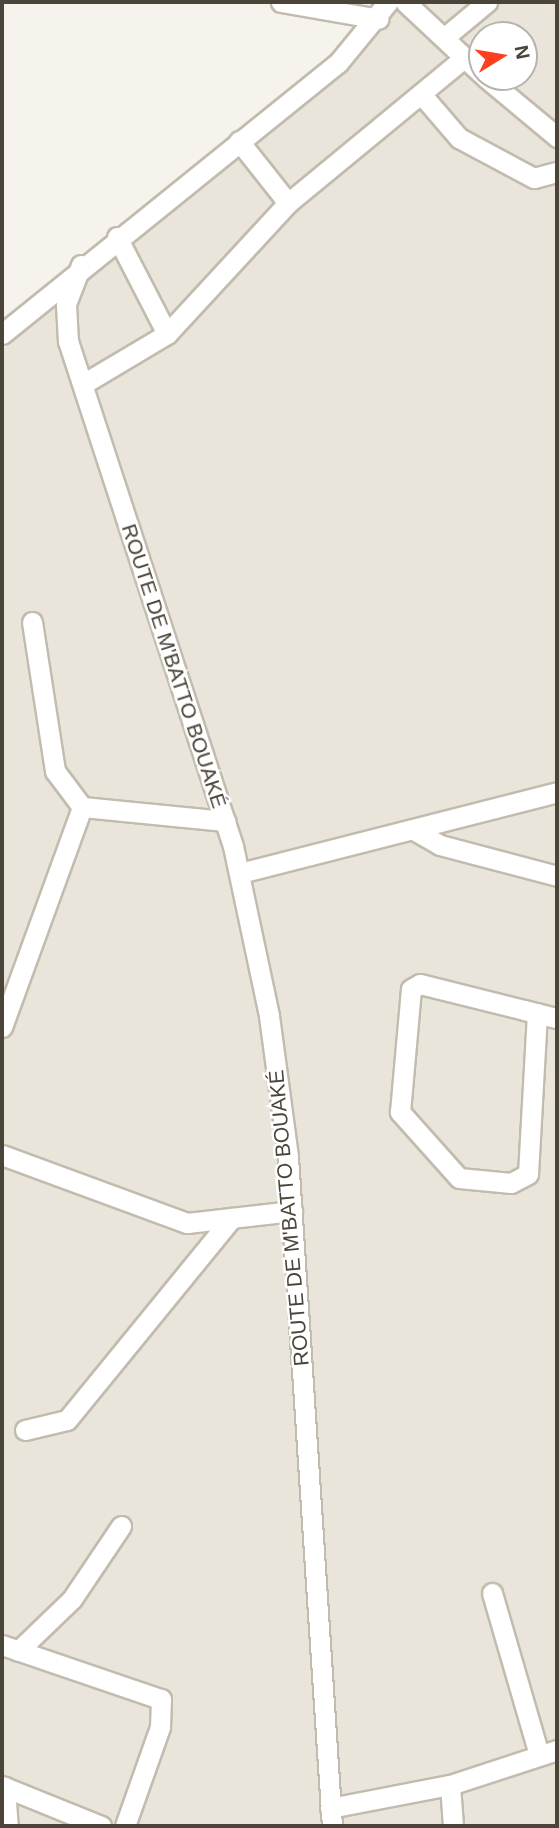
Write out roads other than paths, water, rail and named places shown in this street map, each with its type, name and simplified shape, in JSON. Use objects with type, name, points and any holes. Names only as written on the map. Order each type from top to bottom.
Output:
[{"type":"street","points":[[281,2],[384,10]]},
{"type":"street","points":[[405,2],[468,60]]},
{"type":"street","points":[[445,37],[487,2]]},
{"type":"street","points":[[2,334],[81,265],[338,63],[384,10]]},
{"type":"street","points":[[83,384],[167,334],[288,203],[465,57]]},
{"type":"street","points":[[501,91],[557,137]]},
{"type":"street","points":[[422,95],[459,138],[534,178],[557,172]]},
{"type":"street","points":[[239,141],[288,203]]},
{"type":"street","points":[[117,237],[167,334]]},
{"type":"street","name":"ROUTE DE M'BATTO BOUAKÉ","points":[[81,265],[65,322],[225,821],[240,873],[269,1016],[292,1211],[331,1817]]},
{"type":"street","points":[[32,622],[54,771],[82,807],[225,821]]},
{"type":"street","points":[[240,873],[557,792]]},
{"type":"street","points":[[2,1027],[82,807]]},
{"type":"street","points":[[414,830],[440,845],[557,876]]},
{"type":"street","points":[[537,1013],[528,1174],[511,1183],[459,1178],[400,1112],[411,989],[420,984],[537,1013],[557,1018]]},
{"type":"street","points":[[2,1155],[187,1223],[292,1211]]},
{"type":"street","points":[[25,1430],[67,1420],[232,1218]]},
{"type":"street","points":[[10,1648],[72,1599],[121,1526]]},
{"type":"street","points":[[331,1817],[450,1785],[548,1752],[492,1593]]},
{"type":"street","points":[[10,1648],[161,1699],[160,1727],[125,1826]]},
{"type":"street","points":[[450,1785],[453,1826]]},
{"type":"street","points":[[8,1826],[3,1786],[101,1826]]}]
